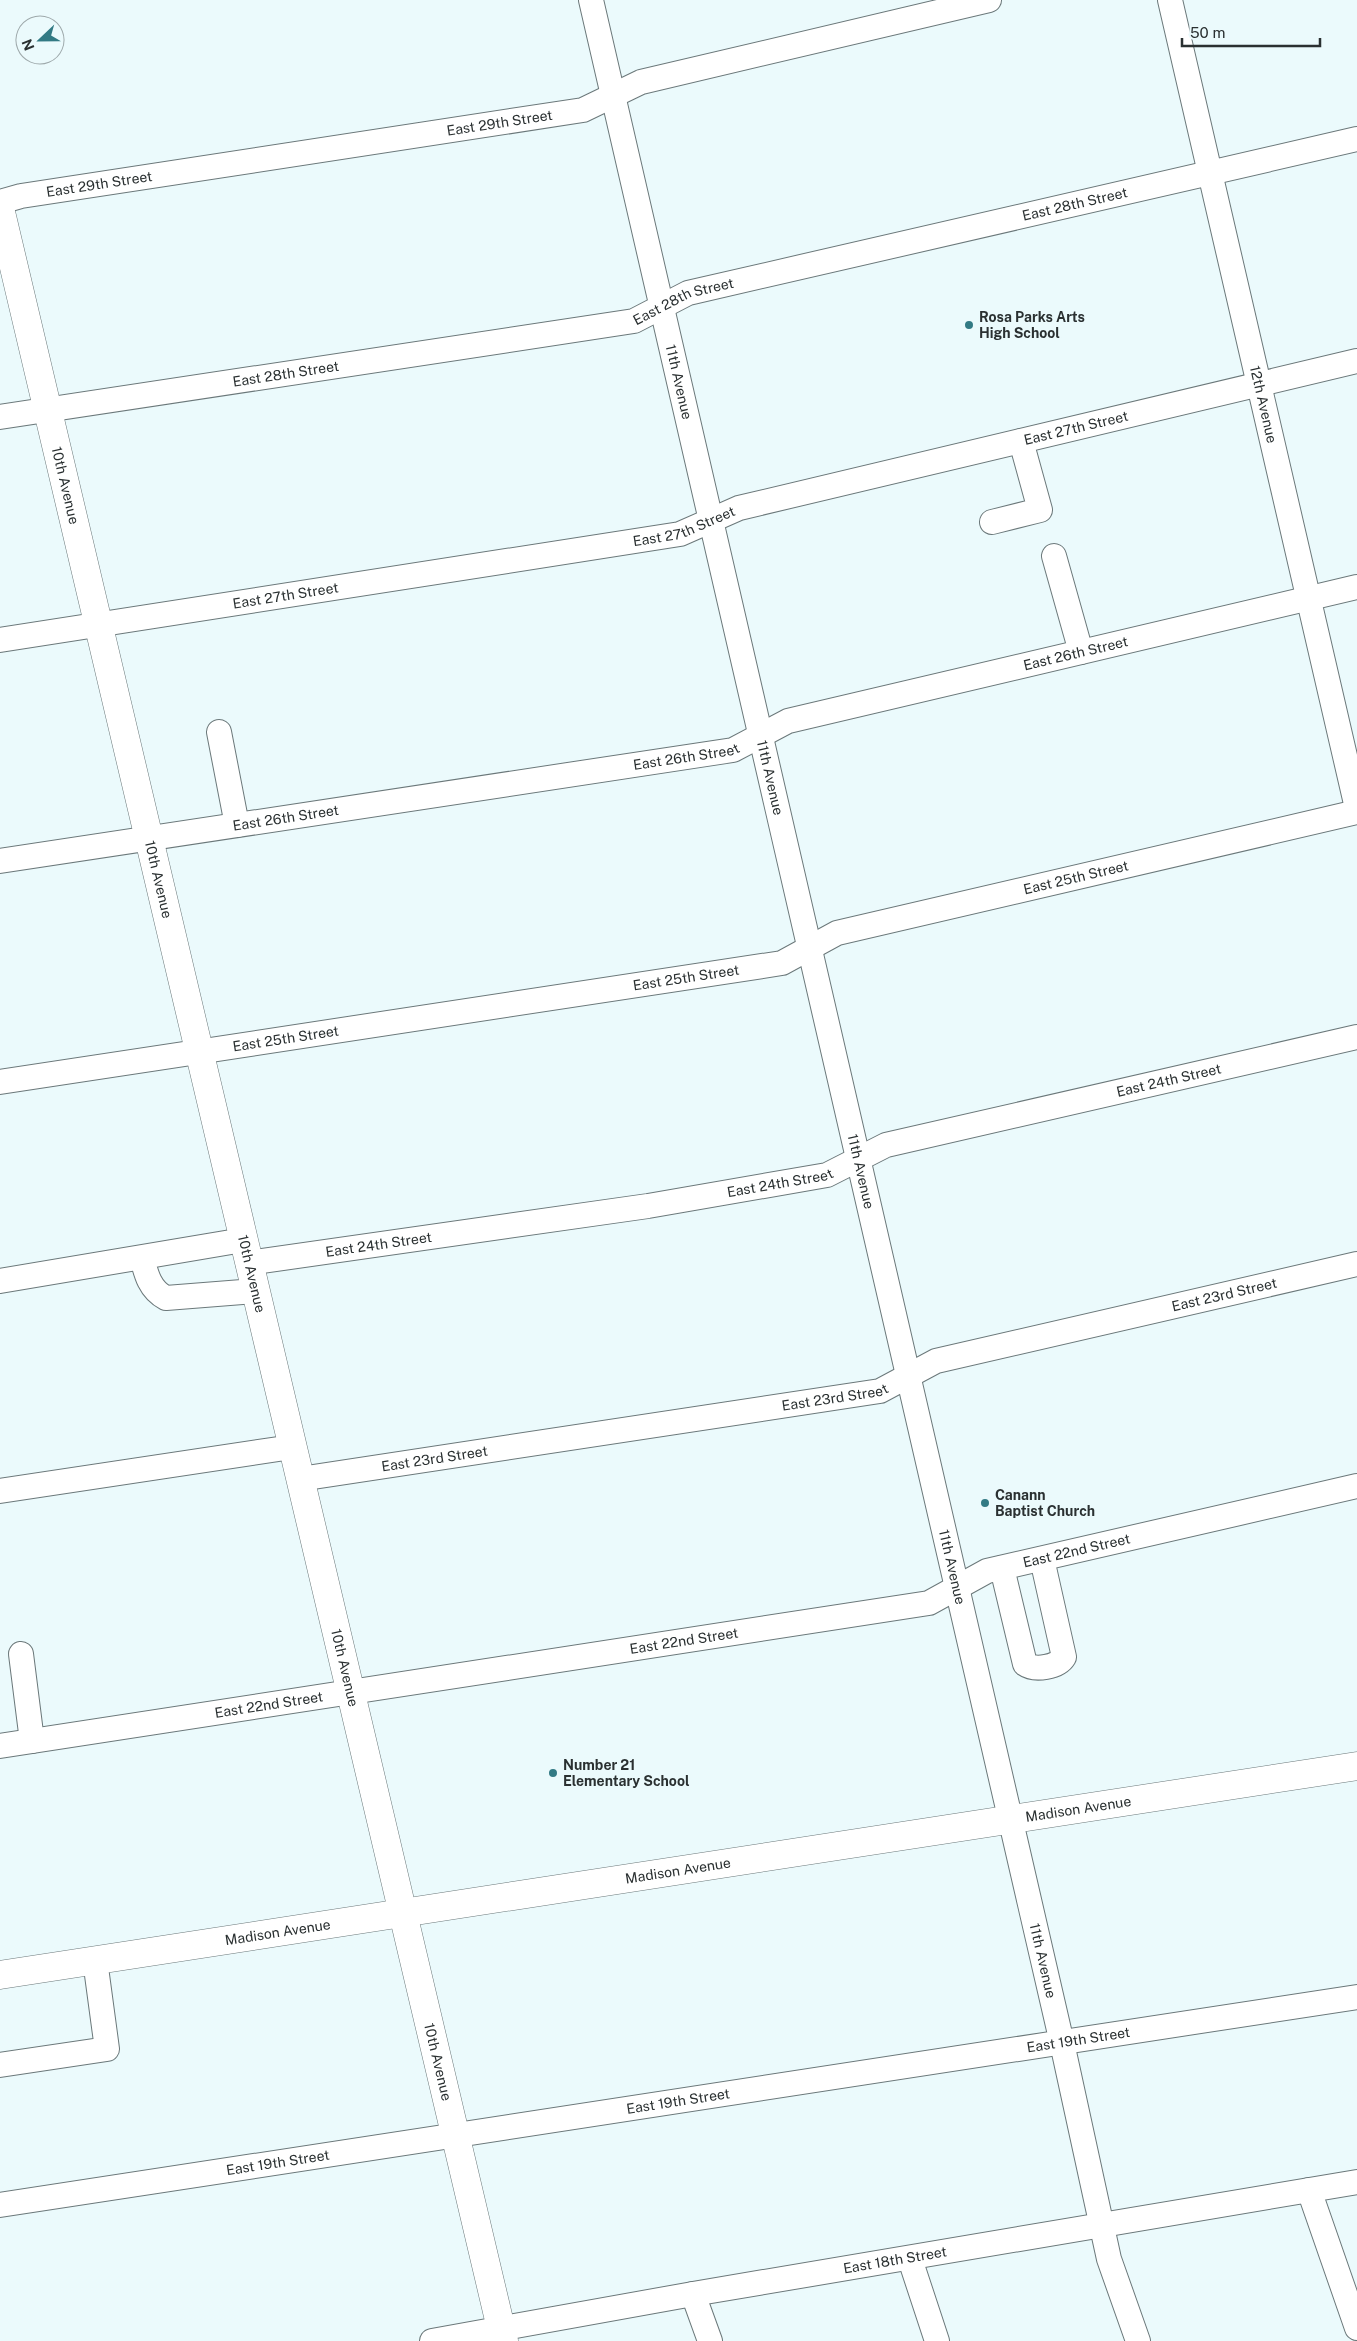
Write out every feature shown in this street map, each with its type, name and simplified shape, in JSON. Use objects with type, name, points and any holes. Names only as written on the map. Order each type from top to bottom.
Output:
[{"type":"main road","name":"10th Avenue","points":[[0,208],[502,2335]]},
{"type":"main road","name":"Madison Avenue","points":[[0,1975],[1357,1766]]},
{"type":"street","name":"11th Avenue","points":[[591,0],[1104,2226],[1109,2259],[1138,2341]]},
{"type":"street","name":"East 29th Street","points":[[0,202],[21,196],[583,110],[641,82],[989,0]]},
{"type":"street","name":"12th Avenue","points":[[1170,0],[1257,384],[1357,808]]},
{"type":"street","name":"East 28th Street","points":[[0,417],[634,320],[688,293],[1357,139]]},
{"type":"street","name":"East 27th Street","points":[[0,640],[680,534],[739,508],[1357,361]]},
{"type":"street","points":[[992,522],[1040,510],[1021,441]]},
{"type":"street","points":[[1054,556],[1081,652]]},
{"type":"street","name":"East 26th Street","points":[[0,861],[733,750],[788,721],[1357,587]]},
{"type":"street","points":[[219,732],[236,825]]},
{"type":"street","name":"East 25th Street","points":[[0,1082],[782,963],[837,933],[1357,812]]},
{"type":"street","name":"East 24th Street","points":[[0,1281],[142,1258],[246,1252],[648,1206],[827,1175],[886,1145],[1357,1037]]},
{"type":"street","points":[[142,1258],[148,1278],[158,1294],[166,1298],[255,1291]]},
{"type":"street","name":"East 23rd Street","points":[[300,1479],[880,1391],[936,1361],[1357,1264]]},
{"type":"street","points":[[0,1491],[292,1448]]},
{"type":"street","name":"East 22nd Street","points":[[0,1746],[929,1603],[987,1571],[1357,1486]]},
{"type":"street","points":[[1002,1568],[1025,1664],[1029,1667],[1054,1665],[1061,1662],[1064,1657],[1042,1558]]},
{"type":"street","points":[[21,1654],[32,1741]]},
{"type":"street","points":[[0,2065],[107,2049],[95,1960]]},
{"type":"street","name":"East 19th Street","points":[[0,2205],[1357,1997]]},
{"type":"street","name":"East 18th Street","points":[[432,2341],[502,2335],[693,2294],[910,2259],[1357,2182]]},
{"type":"street","points":[[1309,2190],[1357,2328]]},
{"type":"street","points":[[910,2259],[937,2341]]},
{"type":"street","points":[[693,2294],[710,2341]]},
{"type":"place","name":"Rosa Parks Arts High School","points":[[969,325]]},
{"type":"place","name":"Canann Baptist Church","points":[[985,1503]]},
{"type":"place","name":"Number 21 Elementary School","points":[[553,1773]]}]
